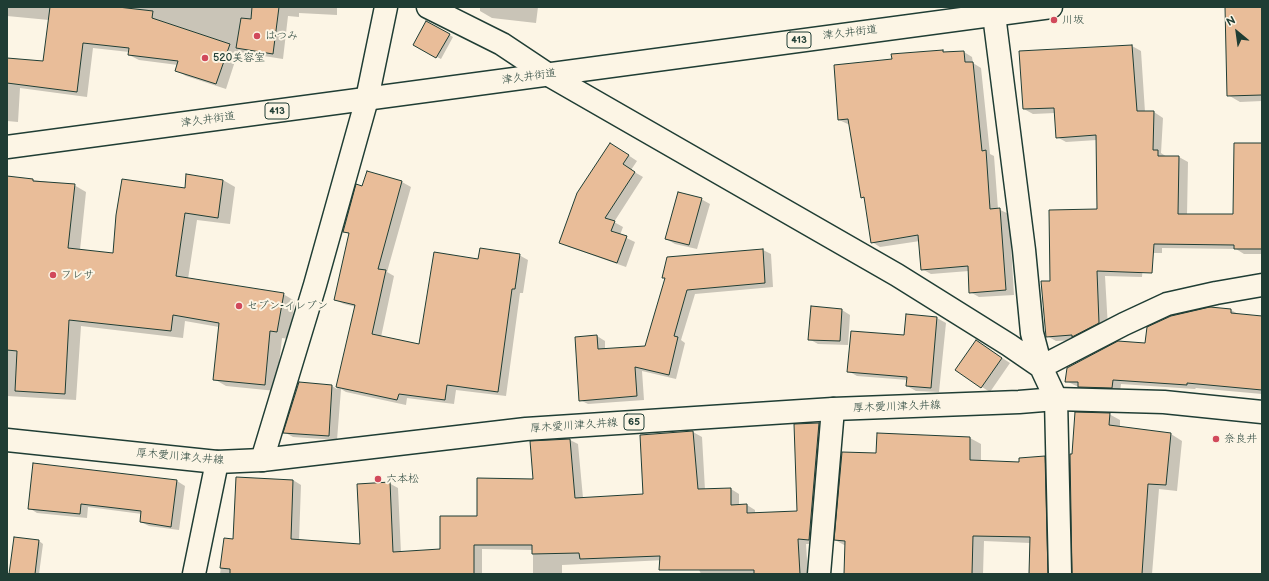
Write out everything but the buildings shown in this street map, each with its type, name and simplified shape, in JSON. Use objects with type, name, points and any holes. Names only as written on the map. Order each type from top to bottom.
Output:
[{"type":"main road","points":[[262,460],[315,285],[367,98],[386,7]]},
{"type":"main road","points":[[428,7],[502,44],[547,74],[898,275],[1041,367]]},
{"type":"main road","name":"津久井街道","points":[[7,147],[547,74],[993,11],[1051,7]]},
{"type":"main road","points":[[993,11],[1022,236],[1032,333],[1041,367],[1056,399],[1060,574]]},
{"type":"main road","points":[[1041,367],[1124,324],[1167,304],[1262,285]]},
{"type":"main road","name":"厚木愛川津久井線","points":[[7,440],[217,462],[262,460],[526,429],[833,409],[1056,399],[1164,402],[1262,412]]},
{"type":"main road","points":[[819,574],[833,409]]},
{"type":"main road","points":[[194,574],[217,462]]},
{"type":"place","name":"川坂","points":[[1054,20]]},
{"type":"place","name":"はつみ","points":[[257,36]]},
{"type":"place","name":"520美容室","points":[[205,58]]},
{"type":"place","name":"フレサ","points":[[53,275]]},
{"type":"place","name":"セブン-イレブン","points":[[239,306]]},
{"type":"place","name":"奈良井","points":[[1216,439]]},
{"type":"place","name":"六本松","points":[[378,479]]}]
